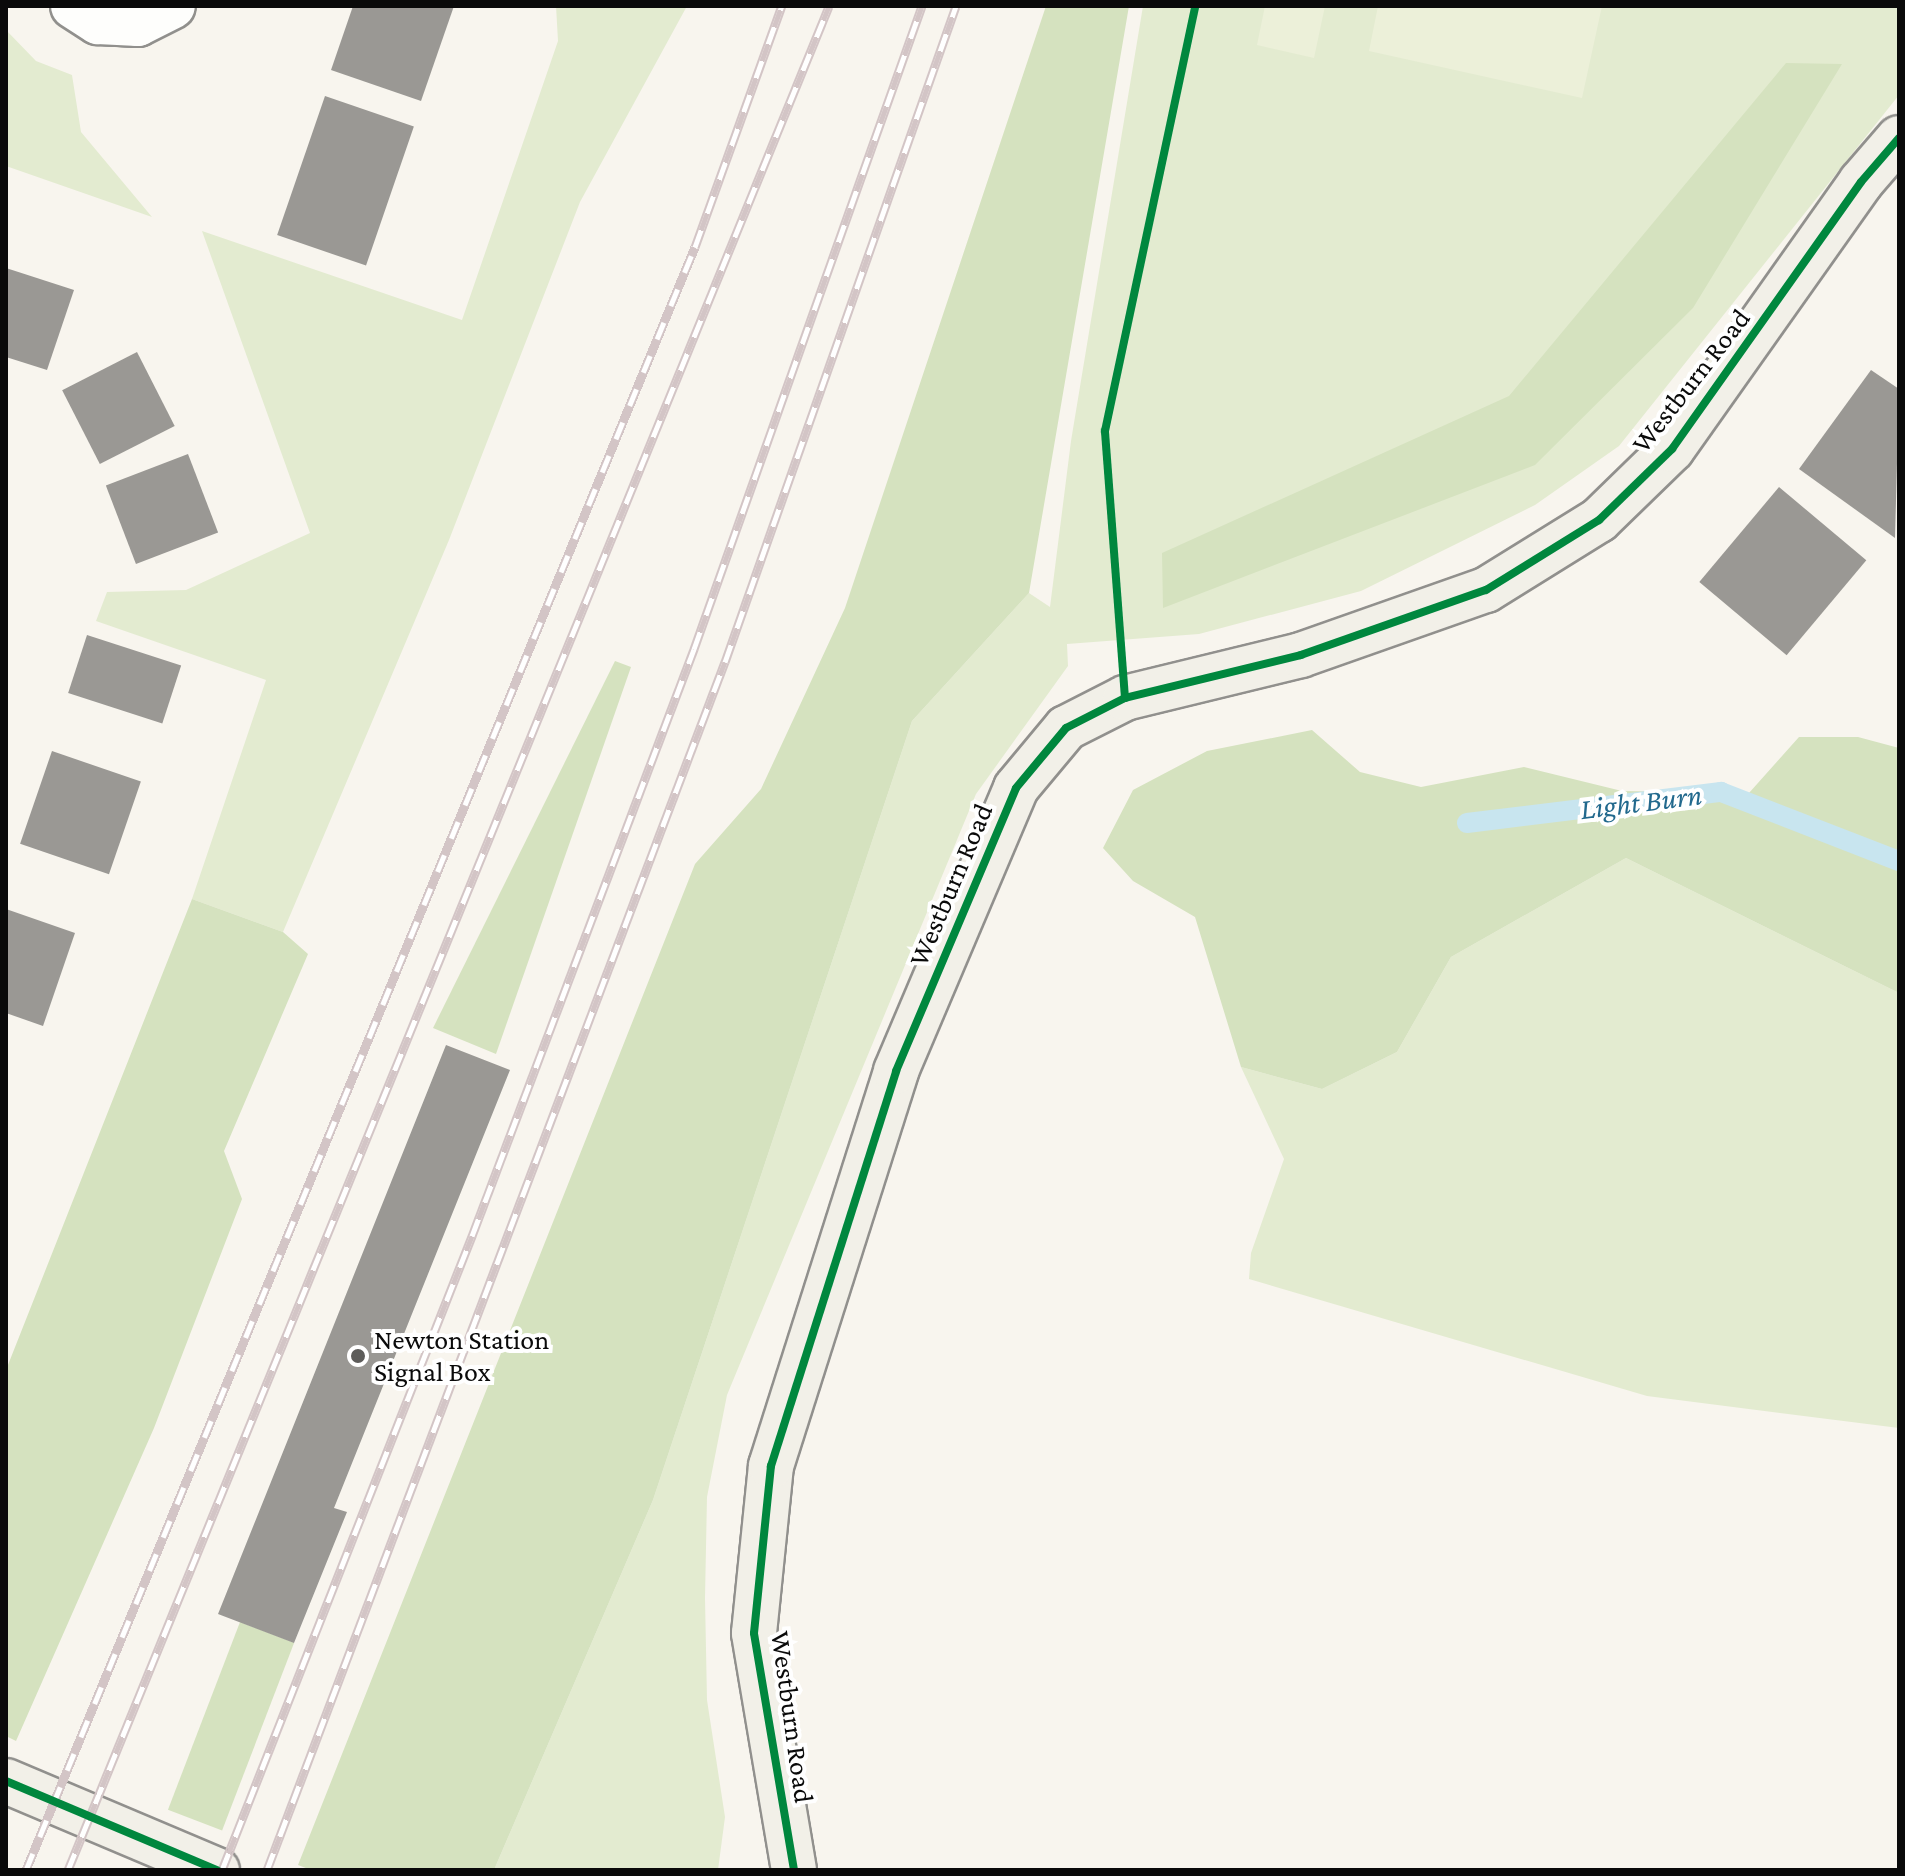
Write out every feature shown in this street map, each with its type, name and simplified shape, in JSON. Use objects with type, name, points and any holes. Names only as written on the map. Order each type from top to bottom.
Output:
[{"type":"street","points":[[73,6],[98,22],[138,24],[173,6]]},
{"type":"street","name":"Westburn Road","points":[[794,1870],[754,1633],[771,1466],[896,1071],[1016,788],[1066,728],[1125,698],[1301,655],[1486,590],[1599,520],[1672,449],[1861,182],[1899,138]]},
{"type":"street","points":[[6,1781],[217,1870]]},
{"type":"green space","points":[[556,6],[687,6],[580,202],[449,540],[283,932],[192,899],[266,680],[96,621],[107,592],[186,590],[310,533],[202,231],[462,320],[558,41]]},
{"type":"green space","points":[[1046,6],[1129,6],[1029,593],[912,721],[653,1500],[494,1870],[311,1870],[298,1865],[695,864],[761,789],[845,608]]},
{"type":"green space","points":[[1143,6],[1899,6],[1899,95],[1619,446],[1535,505],[1361,591],[1199,634],[1067,644],[1068,666],[976,794],[727,1395],[707,1497],[705,1598],[707,1700],[725,1817],[718,1870],[494,1870],[653,1500],[912,721],[1029,593],[1050,607],[1071,441]]},
{"type":"green space","points":[[1265,6],[1325,6],[1314,58],[1257,45]]},
{"type":"green space","points":[[1378,6],[1602,6],[1582,98],[1369,51]]},
{"type":"green space","points":[[6,30],[36,61],[72,75],[81,132],[152,217],[6,166]]},
{"type":"green space","points":[[1786,63],[1842,64],[1693,308],[1535,465],[1163,608],[1162,553],[1509,396]]},
{"type":"green space","points":[[615,661],[631,667],[496,1054],[433,1028]]},
{"type":"green space","points":[[1312,730],[1360,772],[1421,787],[1524,767],[1622,791],[1749,793],[1799,737],[1858,737],[1899,748],[1899,993],[1626,858],[1451,957],[1397,1052],[1322,1089],[1241,1067],[1195,917],[1133,881],[1103,848],[1133,790],[1207,751]]},
{"type":"green space","points":[[1626,858],[1899,993],[1899,1428],[1647,1396],[1249,1279],[1251,1253],[1284,1159],[1241,1067],[1322,1089],[1397,1052],[1451,957]]},
{"type":"green space","points":[[192,899],[283,932],[308,954],[224,1151],[242,1199],[154,1428],[16,1741],[6,1736],[6,1370]]},
{"type":"green space","points":[[240,1622],[294,1643],[222,1830],[168,1810]]},
{"type":"building","points":[[353,6],[454,6],[421,101],[331,70]]},
{"type":"building","points":[[325,96],[414,127],[366,266],[277,235]]},
{"type":"building","points":[[6,268],[74,290],[47,370],[6,357]]},
{"type":"building","points":[[137,352],[175,426],[100,464],[62,390]]},
{"type":"building","points":[[1871,370],[1899,389],[1895,538],[1799,469]]},
{"type":"building","points":[[188,454],[218,532],[136,564],[106,486]]},
{"type":"building","points":[[1779,487],[1866,560],[1787,655],[1699,582]]},
{"type":"building","points":[[87,635],[181,666],[162,724],[68,693]]},
{"type":"building","points":[[52,751],[141,782],[109,874],[20,844]]},
{"type":"building","points":[[6,909],[75,933],[43,1026],[6,1013]]},
{"type":"building","name":"Newton Station Signal Box","points":[[446,1045],[510,1070],[334,1508],[347,1512],[294,1643],[218,1614]]},
{"type":"waterway","name":"Light Burn","points":[[1467,823],[1721,792],[1899,861]]},
{"type":"railway","points":[[26,1870],[695,247],[782,6]]},
{"type":"railway","points":[[68,1870],[829,6]]},
{"type":"railway","points":[[222,1870],[472,1236],[694,649],[922,6]]},
{"type":"railway","points":[[267,1870],[725,662],[956,6]]},
{"type":"cycle path","points":[[1125,698],[1105,431],[1195,6]]},
{"type":"cycle path","points":[[794,1870],[754,1633],[771,1466],[896,1071],[1016,788],[1066,728],[1125,698],[1301,655],[1486,590],[1599,520],[1672,449],[1861,182],[1899,138]]},
{"type":"cycle path","points":[[6,1781],[217,1870]]},
{"type":"place","name":"Newton Station Signal Box","points":[[358,1356]]}]
